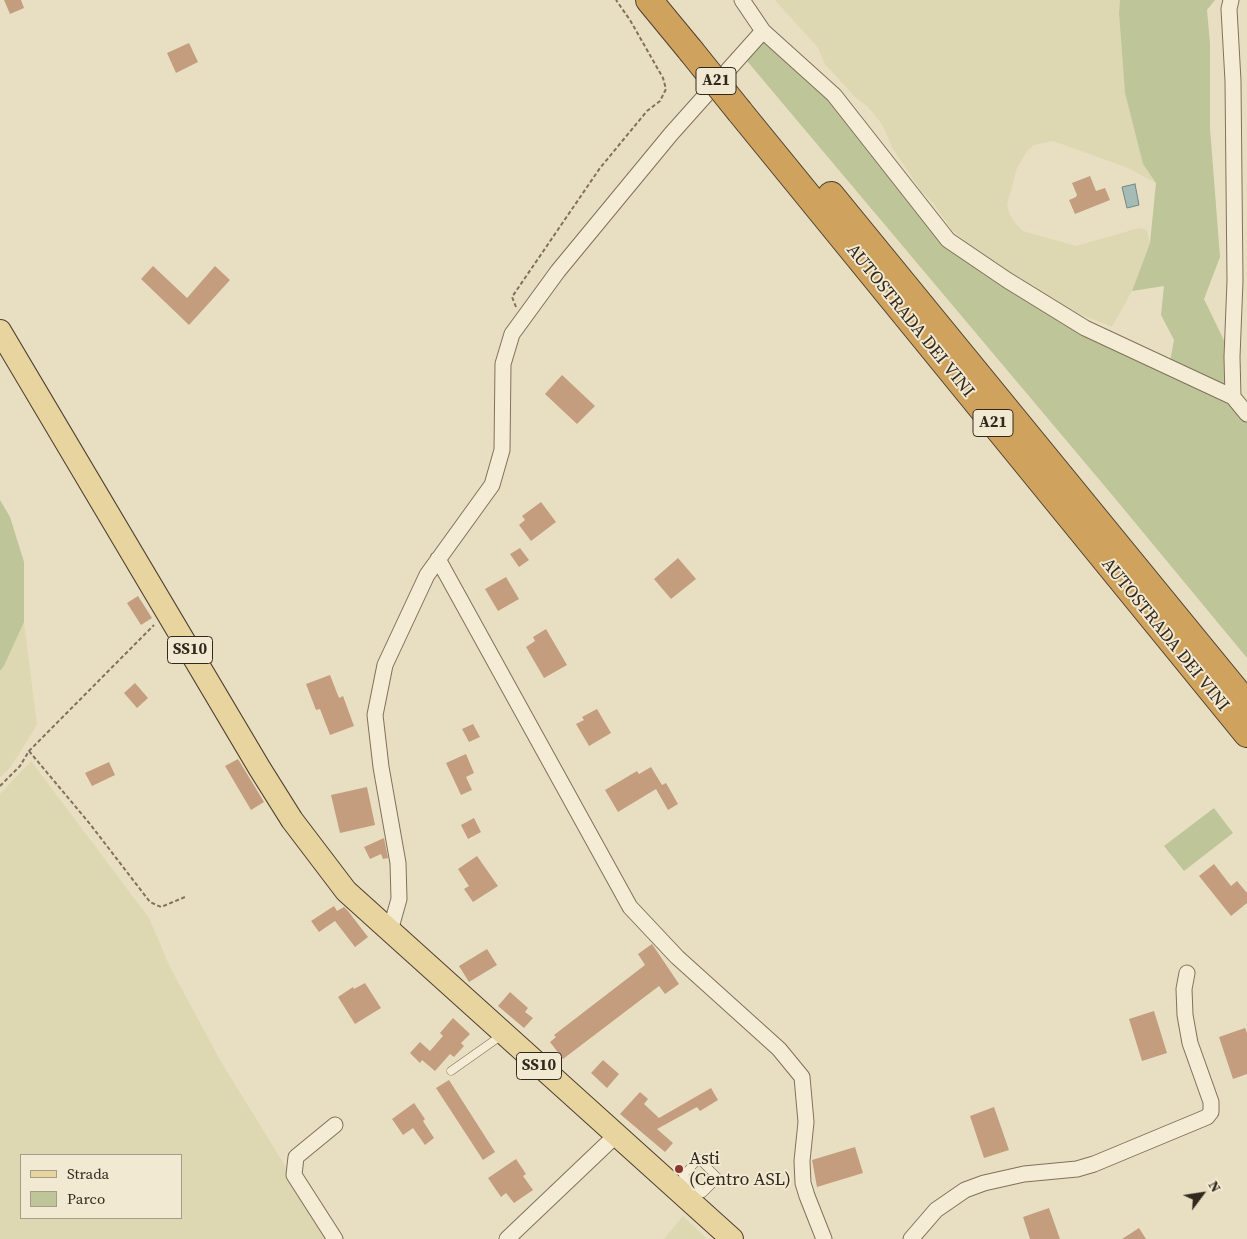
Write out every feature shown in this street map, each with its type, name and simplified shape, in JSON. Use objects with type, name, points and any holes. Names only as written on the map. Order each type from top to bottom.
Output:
[{"type":"highway","name":"AUTOSTRADA DEI VINI","points":[[649,0],[699,46]]},
{"type":"highway","name":"AUTOSTRADA DEI VINI","points":[[672,0],[699,46],[1247,734]]},
{"type":"highway","name":"AUTOSTRADA DEI VINI","points":[[746,105],[1247,704]]},
{"type":"main road","name":"SS10","points":[[0,331],[292,820],[346,891],[615,1132],[693,1194],[732,1239]]},
{"type":"street","points":[[742,0],[763,31],[834,95],[948,240],[1007,280],[1085,328],[1233,397],[1247,414]]},
{"type":"street","points":[[1231,0],[1229,9],[1233,81],[1235,281],[1232,357],[1233,397]]},
{"type":"street","points":[[390,931],[399,899],[398,863],[381,767],[375,715],[385,665],[426,575],[492,485],[502,450],[503,364],[512,334],[558,271],[671,134],[763,31]]},
{"type":"street","points":[[438,559],[630,907],[677,958],[779,1049],[802,1077],[806,1122],[802,1161],[803,1183],[809,1204],[824,1239]]},
{"type":"street","points":[[911,1239],[936,1210],[965,1190],[984,1183],[1014,1176],[1086,1167],[1207,1117],[1211,1112],[1210,1102],[1190,1043],[1185,1015],[1184,989],[1187,973]]},
{"type":"street","points":[[335,1126],[296,1156],[294,1175],[335,1239]]},
{"type":"street","points":[[507,1239],[611,1140],[615,1132]]},
{"type":"lane","points":[[451,1071],[504,1034]]},
{"type":"lane","points":[[699,1159],[718,1178],[703,1193],[693,1194],[683,1175],[699,1159]]},
{"type":"path","points":[[522,320],[512,297],[600,168],[647,111],[660,102],[666,89],[663,78],[630,20],[616,0]]},
{"type":"path","points":[[0,786],[20,766],[29,751],[167,612]]},
{"type":"path","points":[[29,751],[90,824],[150,902],[161,907],[185,897]]},
{"type":"shaded area","points":[[775,0],[1120,0],[1119,13],[1125,93],[1143,164],[1156,183],[1128,168],[1053,141],[1034,145],[1027,151],[1017,168],[1007,205],[1010,215],[1023,231],[1076,246],[1139,228],[1147,230],[1150,243],[1132,291],[1112,327],[1077,313],[1028,289],[976,251],[952,230],[933,203],[921,191],[893,149],[882,124],[868,107],[855,97],[825,64],[818,48]]},
{"type":"shaded area","points":[[24,622],[37,725],[10,768],[0,777],[0,671]]},
{"type":"shaded area","points":[[31,761],[149,918],[170,967],[220,1060],[330,1239],[0,1239],[0,794]]},
{"type":"shaded area","points":[[683,1216],[707,1239],[664,1239]]},
{"type":"green space","points":[[1120,0],[1215,0],[1207,10],[1210,43],[1210,128],[1220,257],[1204,299],[1232,357],[1233,397],[1247,414],[1247,658],[742,55],[763,31],[834,95],[948,240],[1085,328],[1169,367],[1174,340],[1161,315],[1164,286],[1132,291],[1150,243],[1156,183],[1143,164],[1125,93],[1119,13]]},
{"type":"green space","points":[[0,500],[10,517],[24,562],[24,622],[0,671]]},
{"type":"green space","points":[[1214,808],[1233,833],[1184,871],[1164,846]]},
{"type":"water","points":[[1135,184],[1139,205],[1127,208],[1122,187]]},
{"type":"building","points":[[4,0],[21,0],[24,8],[10,14]]},
{"type":"building","points":[[189,43],[198,62],[176,73],[167,53]]},
{"type":"building","points":[[1090,176],[1096,191],[1105,188],[1110,200],[1075,214],[1069,200],[1077,195],[1072,183]]},
{"type":"building","points":[[153,266],[187,298],[215,266],[230,280],[189,325],[141,279]]},
{"type":"building","points":[[562,375],[595,406],[577,424],[545,394]]},
{"type":"building","points":[[541,502],[556,522],[531,541],[519,525],[525,520],[522,516]]},
{"type":"building","points":[[520,548],[529,560],[519,567],[510,554]]},
{"type":"building","points":[[678,558],[696,579],[671,599],[654,579]]},
{"type":"building","points":[[506,577],[519,599],[498,611],[485,589]]},
{"type":"building","points":[[138,596],[152,618],[141,625],[127,603]]},
{"type":"building","points":[[546,629],[567,665],[544,678],[526,647],[535,641],[533,637]]},
{"type":"building","points":[[330,675],[339,698],[343,696],[354,726],[330,735],[320,709],[316,710],[306,684]]},
{"type":"building","points":[[135,683],[148,698],[137,708],[124,693]]},
{"type":"building","points":[[597,709],[611,733],[589,746],[576,724],[584,720],[582,717]]},
{"type":"building","points":[[473,724],[480,737],[469,742],[462,729]]},
{"type":"building","points":[[466,754],[474,773],[466,777],[472,790],[461,795],[446,763]]},
{"type":"building","points":[[238,759],[264,802],[251,810],[225,766]]},
{"type":"building","points":[[109,762],[115,775],[92,786],[85,773]]},
{"type":"building","points":[[651,767],[662,785],[666,783],[678,804],[668,810],[656,789],[618,812],[605,790],[637,771],[639,774]]},
{"type":"building","points":[[367,787],[375,825],[340,833],[331,795]]},
{"type":"building","points":[[474,818],[481,832],[468,839],[461,825]]},
{"type":"building","points":[[384,838],[388,858],[383,859],[381,854],[370,859],[364,847]]},
{"type":"building","points":[[477,856],[498,886],[473,902],[464,889],[469,886],[458,869]]},
{"type":"building","points":[[1214,864],[1231,886],[1237,881],[1247,893],[1247,903],[1231,916],[1199,876]]},
{"type":"building","points":[[334,906],[337,911],[344,907],[368,937],[355,947],[335,921],[319,932],[311,921]]},
{"type":"building","points":[[652,944],[679,984],[665,994],[659,986],[563,1059],[550,1042],[556,1037],[554,1035],[645,965],[638,954]]},
{"type":"building","points":[[487,949],[497,965],[469,982],[459,966]]},
{"type":"building","points":[[365,983],[381,1008],[355,1024],[338,997],[353,987],[354,989]]},
{"type":"building","points":[[510,992],[528,1008],[525,1012],[533,1018],[524,1028],[498,1006]]},
{"type":"building","points":[[1154,1011],[1167,1053],[1142,1061],[1129,1019]]},
{"type":"building","points":[[453,1018],[470,1034],[461,1043],[464,1046],[454,1057],[450,1054],[435,1071],[422,1060],[420,1063],[410,1053],[420,1042],[430,1051],[443,1036],[440,1033]]},
{"type":"building","points":[[1245,1028],[1247,1033],[1247,1074],[1233,1079],[1219,1037]]},
{"type":"building","points":[[603,1060],[619,1074],[607,1088],[591,1073]]},
{"type":"building","points":[[449,1080],[495,1152],[483,1160],[436,1088]]},
{"type":"building","points":[[711,1088],[718,1100],[700,1111],[697,1107],[657,1129],[673,1143],[665,1152],[620,1114],[640,1092],[648,1099],[644,1104],[659,1118]]},
{"type":"building","points":[[414,1103],[425,1119],[423,1121],[434,1138],[425,1145],[413,1128],[403,1135],[392,1119]]},
{"type":"building","points":[[994,1107],[1009,1150],[984,1158],[970,1116]]},
{"type":"building","points":[[855,1147],[863,1173],[817,1187],[812,1160]]},
{"type":"building","points":[[516,1159],[526,1174],[523,1176],[533,1190],[514,1203],[506,1193],[501,1197],[488,1178]]},
{"type":"building","points":[[1049,1208],[1060,1239],[1030,1239],[1023,1217]]},
{"type":"building","points":[[1139,1228],[1146,1239],[1122,1239]]},
{"type":"place","name":"Asti (Centro ASL)","points":[[679,1169]]}]
